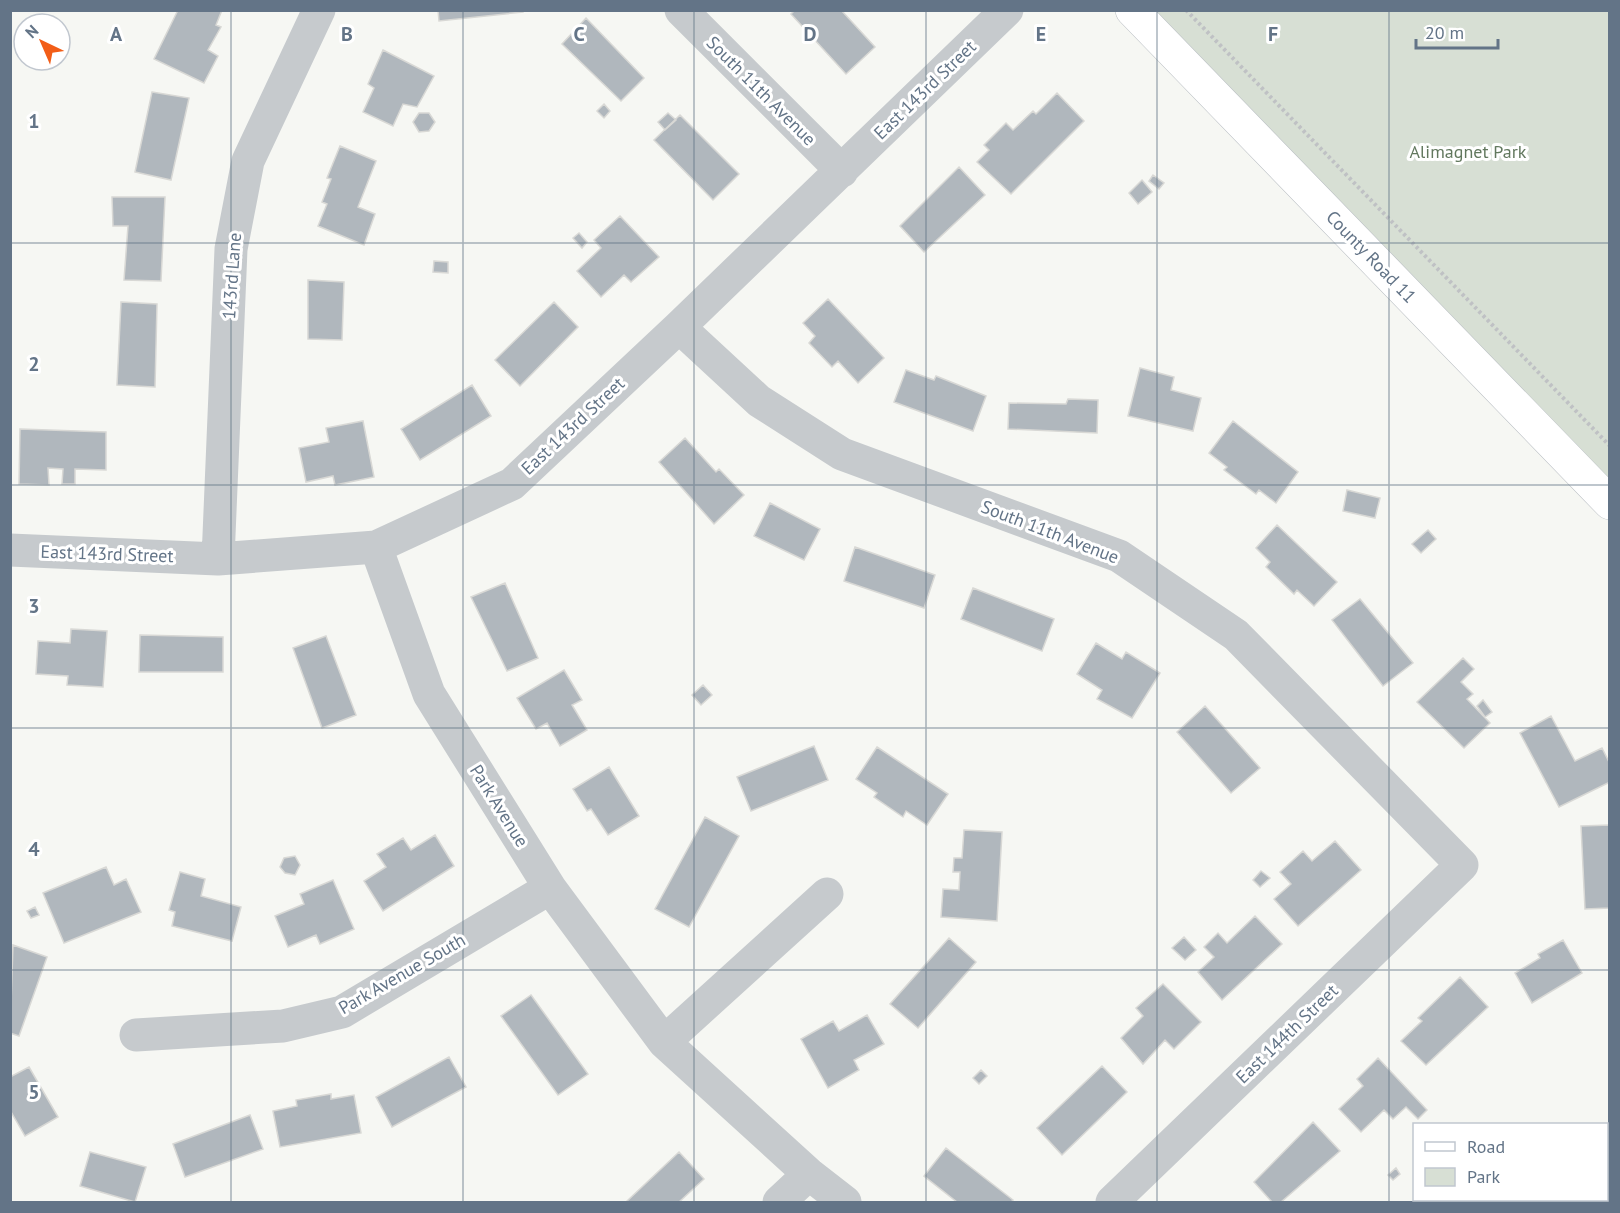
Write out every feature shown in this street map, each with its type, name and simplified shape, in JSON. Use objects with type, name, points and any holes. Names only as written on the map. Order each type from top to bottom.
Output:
[{"type":"street","name":"143rd Lane","points":[[218,559],[233,238],[248,161],[319,10]]},
{"type":"street","name":"South 11th Avenue","points":[[681,10],[842,171]]},
{"type":"street","name":"East 143rd Street","points":[[10,550],[218,559],[375,547],[512,484],[842,171],[1007,10]]},
{"type":"street","name":"County Road 11","points":[[1132,10],[1610,503]]},
{"type":"street","name":"South 11th Avenue","points":[[679,327],[759,401],[842,454],[1119,556],[1236,635],[1462,865]]},
{"type":"street","name":"Park Avenue","points":[[375,547],[429,694],[550,888],[664,1042]]},
{"type":"street","name":"East 144th Street","points":[[1112,1203],[1462,865]]},
{"type":"street","name":"Park Avenue South","points":[[136,1035],[283,1026],[342,1012],[550,888]]},
{"type":"street","points":[[827,894],[664,1042],[809,1174],[845,1203]]},
{"type":"street","points":[[779,1203],[809,1174]]},
{"type":"path","points":[[1186,10],[1610,446]]},
{"type":"green space","name":"Alimagnet Park","points":[[1132,11],[1609,11],[1609,503]]},
{"type":"building","points":[[178,10],[222,10],[216,25],[221,27],[208,50],[218,56],[204,83],[154,59]]},
{"type":"building","points":[[438,10],[523,10],[523,12],[439,21]]},
{"type":"building","points":[[795,10],[841,10],[875,47],[846,74],[791,14]]},
{"type":"building","points":[[586,18],[644,78],[621,101],[562,44]]},
{"type":"building","points":[[383,50],[434,76],[417,107],[403,104],[393,126],[363,112],[374,88],[368,84]]},
{"type":"building","points":[[152,92],[189,98],[171,180],[135,172]]},
{"type":"building","points":[[1057,93],[1084,121],[1011,194],[977,162],[989,150],[984,145],[1006,123],[1013,130],[1033,111],[1036,114]]},
{"type":"building","points":[[604,104],[610,111],[604,118],[597,111]]},
{"type":"building","points":[[419,113],[429,113],[435,122],[429,131],[419,132],[413,122]]},
{"type":"building","points":[[668,113],[676,120],[665,130],[658,122]]},
{"type":"building","points":[[680,115],[739,174],[713,200],[654,140]]},
{"type":"building","points":[[340,146],[376,161],[358,207],[375,214],[364,245],[318,226],[327,204],[322,202],[331,179],[327,178]]},
{"type":"building","points":[[959,167],[985,195],[924,252],[900,226]]},
{"type":"building","points":[[1153,175],[1164,183],[1159,189],[1149,181]]},
{"type":"building","points":[[1142,180],[1152,192],[1138,204],[1129,193]]},
{"type":"building","points":[[112,197],[165,197],[161,281],[124,280],[128,226],[113,226]]},
{"type":"building","points":[[620,216],[659,257],[631,282],[624,275],[601,297],[577,271],[601,248],[594,240]]},
{"type":"building","points":[[579,233],[587,242],[582,248],[573,238]]},
{"type":"building","points":[[434,261],[448,262],[448,273],[433,272]]},
{"type":"building","points":[[308,280],[344,282],[342,340],[308,339]]},
{"type":"building","points":[[828,299],[884,358],[858,383],[838,361],[832,367],[809,343],[815,336],[803,323]]},
{"type":"building","points":[[121,302],[157,304],[155,387],[117,385]]},
{"type":"building","points":[[554,302],[578,327],[520,386],[495,360]]},
{"type":"building","points":[[1140,368],[1174,377],[1171,390],[1201,398],[1193,431],[1128,416]]},
{"type":"building","points":[[906,370],[934,380],[936,376],[986,396],[973,431],[894,402]]},
{"type":"building","points":[[472,385],[491,416],[420,460],[401,429]]},
{"type":"building","points":[[1068,399],[1098,400],[1097,433],[1008,429],[1009,403],[1066,404]]},
{"type":"building","points":[[363,421],[374,477],[335,485],[333,476],[306,482],[299,448],[329,442],[326,428]]},
{"type":"building","points":[[1233,421],[1298,472],[1276,503],[1259,490],[1256,494],[1224,470],[1227,467],[1209,453]]},
{"type":"building","points":[[20,429],[106,432],[106,470],[75,469],[75,484],[62,484],[63,469],[48,468],[49,485],[19,484]]},
{"type":"building","points":[[685,438],[716,472],[719,469],[744,495],[714,524],[659,462]]},
{"type":"building","points":[[1347,490],[1380,498],[1375,518],[1343,511]]},
{"type":"building","points":[[770,503],[820,529],[804,560],[754,536]]},
{"type":"building","points":[[1277,525],[1337,582],[1314,606],[1297,590],[1294,594],[1266,567],[1270,562],[1256,548]]},
{"type":"building","points":[[1428,530],[1436,539],[1421,553],[1412,544]]},
{"type":"building","points":[[855,547],[935,575],[924,608],[844,581]]},
{"type":"building","points":[[505,583],[538,658],[507,671],[471,597]]},
{"type":"building","points":[[973,588],[1054,619],[1042,651],[961,619]]},
{"type":"building","points":[[1360,599],[1413,663],[1383,686],[1332,620]]},
{"type":"building","points":[[71,629],[107,631],[103,687],[67,685],[68,676],[36,674],[38,641],[70,643]]},
{"type":"building","points":[[140,635],[223,637],[223,672],[139,672]]},
{"type":"building","points":[[326,636],[356,715],[322,728],[293,648]]},
{"type":"building","points":[[1096,643],[1122,659],[1126,652],[1160,673],[1132,718],[1097,699],[1102,690],[1077,674]]},
{"type":"building","points":[[1463,658],[1474,669],[1461,682],[1473,694],[1467,699],[1490,723],[1464,748],[1417,702]]},
{"type":"building","points":[[564,670],[582,700],[572,705],[587,730],[560,746],[547,723],[536,729],[517,698]]},
{"type":"building","points":[[703,685],[712,695],[701,705],[692,695]]},
{"type":"building","points":[[1483,700],[1492,712],[1485,717],[1477,706]]},
{"type":"building","points":[[1205,706],[1260,768],[1231,793],[1177,732]]},
{"type":"building","points":[[1551,716],[1575,761],[1602,748],[1610,764],[1610,782],[1559,807],[1520,733]]},
{"type":"building","points":[[814,746],[828,780],[751,811],[737,777]]},
{"type":"building","points":[[877,747],[948,794],[927,825],[906,811],[903,817],[874,797],[877,793],[856,779]]},
{"type":"building","points":[[609,767],[639,816],[608,835],[591,809],[587,811],[573,789]]},
{"type":"building","points":[[705,817],[739,836],[689,927],[655,909]]},
{"type":"building","points":[[1610,825],[1610,908],[1585,909],[1581,826]]},
{"type":"building","points":[[964,830],[1002,832],[997,921],[941,917],[943,889],[959,890],[960,872],[953,872],[954,858],[962,858]]},
{"type":"building","points":[[435,835],[454,866],[383,911],[364,881],[386,867],[377,854],[403,838],[411,850]]},
{"type":"building","points":[[1335,841],[1361,870],[1298,926],[1274,899],[1291,884],[1280,872],[1303,851],[1312,861]]},
{"type":"building","points":[[295,856],[300,865],[295,875],[285,873],[280,867],[284,858]]},
{"type":"building","points":[[106,867],[114,885],[126,879],[141,912],[64,943],[43,893]]},
{"type":"building","points":[[1261,871],[1270,878],[1260,887],[1253,880]]},
{"type":"building","points":[[180,872],[205,879],[201,896],[241,907],[232,941],[172,926],[175,912],[169,910]]},
{"type":"building","points":[[333,880],[354,929],[320,944],[316,935],[288,947],[275,916],[304,904],[300,894]]},
{"type":"building","points":[[35,907],[39,915],[31,918],[27,911]]},
{"type":"building","points":[[1255,916],[1282,944],[1222,1000],[1198,972],[1214,957],[1204,947],[1218,933],[1227,943]]},
{"type":"building","points":[[1184,937],[1196,950],[1185,960],[1172,948]]},
{"type":"building","points":[[949,938],[976,962],[918,1028],[890,1004]]},
{"type":"building","points":[[1563,940],[1582,973],[1532,1003],[1515,973],[1540,958],[1538,954]]},
{"type":"building","points":[[13,945],[47,957],[19,1036],[10,1033]]},
{"type":"building","points":[[1460,977],[1488,1007],[1426,1065],[1401,1041],[1422,1021],[1418,1018]]},
{"type":"building","points":[[1163,984],[1201,1022],[1174,1049],[1165,1040],[1143,1064],[1121,1038],[1143,1016],[1136,1008]]},
{"type":"building","points":[[531,995],[588,1074],[558,1095],[501,1016]]},
{"type":"building","points":[[867,1015],[884,1044],[854,1060],[859,1070],[828,1088],[801,1039],[833,1021],[839,1031]]},
{"type":"building","points":[[449,1057],[466,1087],[392,1127],[376,1097]]},
{"type":"building","points":[[1378,1058],[1427,1110],[1418,1119],[1406,1107],[1393,1119],[1384,1110],[1361,1132],[1339,1109],[1363,1086],[1357,1079]]},
{"type":"building","points":[[1102,1066],[1127,1092],[1062,1155],[1037,1128]]},
{"type":"building","points":[[29,1067],[58,1117],[25,1136],[10,1110],[10,1077]]},
{"type":"building","points":[[981,1070],[987,1076],[979,1084],[973,1078]]},
{"type":"building","points":[[331,1094],[331,1099],[354,1095],[361,1133],[280,1147],[273,1111],[297,1106],[296,1100]]},
{"type":"building","points":[[250,1115],[263,1149],[185,1177],[173,1144]]},
{"type":"building","points":[[1313,1122],[1340,1151],[1281,1202],[1272,1202],[1254,1182]]},
{"type":"building","points":[[946,1148],[1013,1200],[1011,1202],[957,1202],[924,1176]]},
{"type":"building","points":[[90,1152],[146,1167],[135,1202],[80,1186]]},
{"type":"building","points":[[679,1152],[704,1179],[679,1202],[626,1202]]},
{"type":"building","points":[[1396,1168],[1400,1174],[1393,1180],[1388,1175]]},
{"type":"building","points":[[1610,1179],[1610,1202],[1603,1202],[1602,1201],[1608,1201],[1608,1180]]}]
